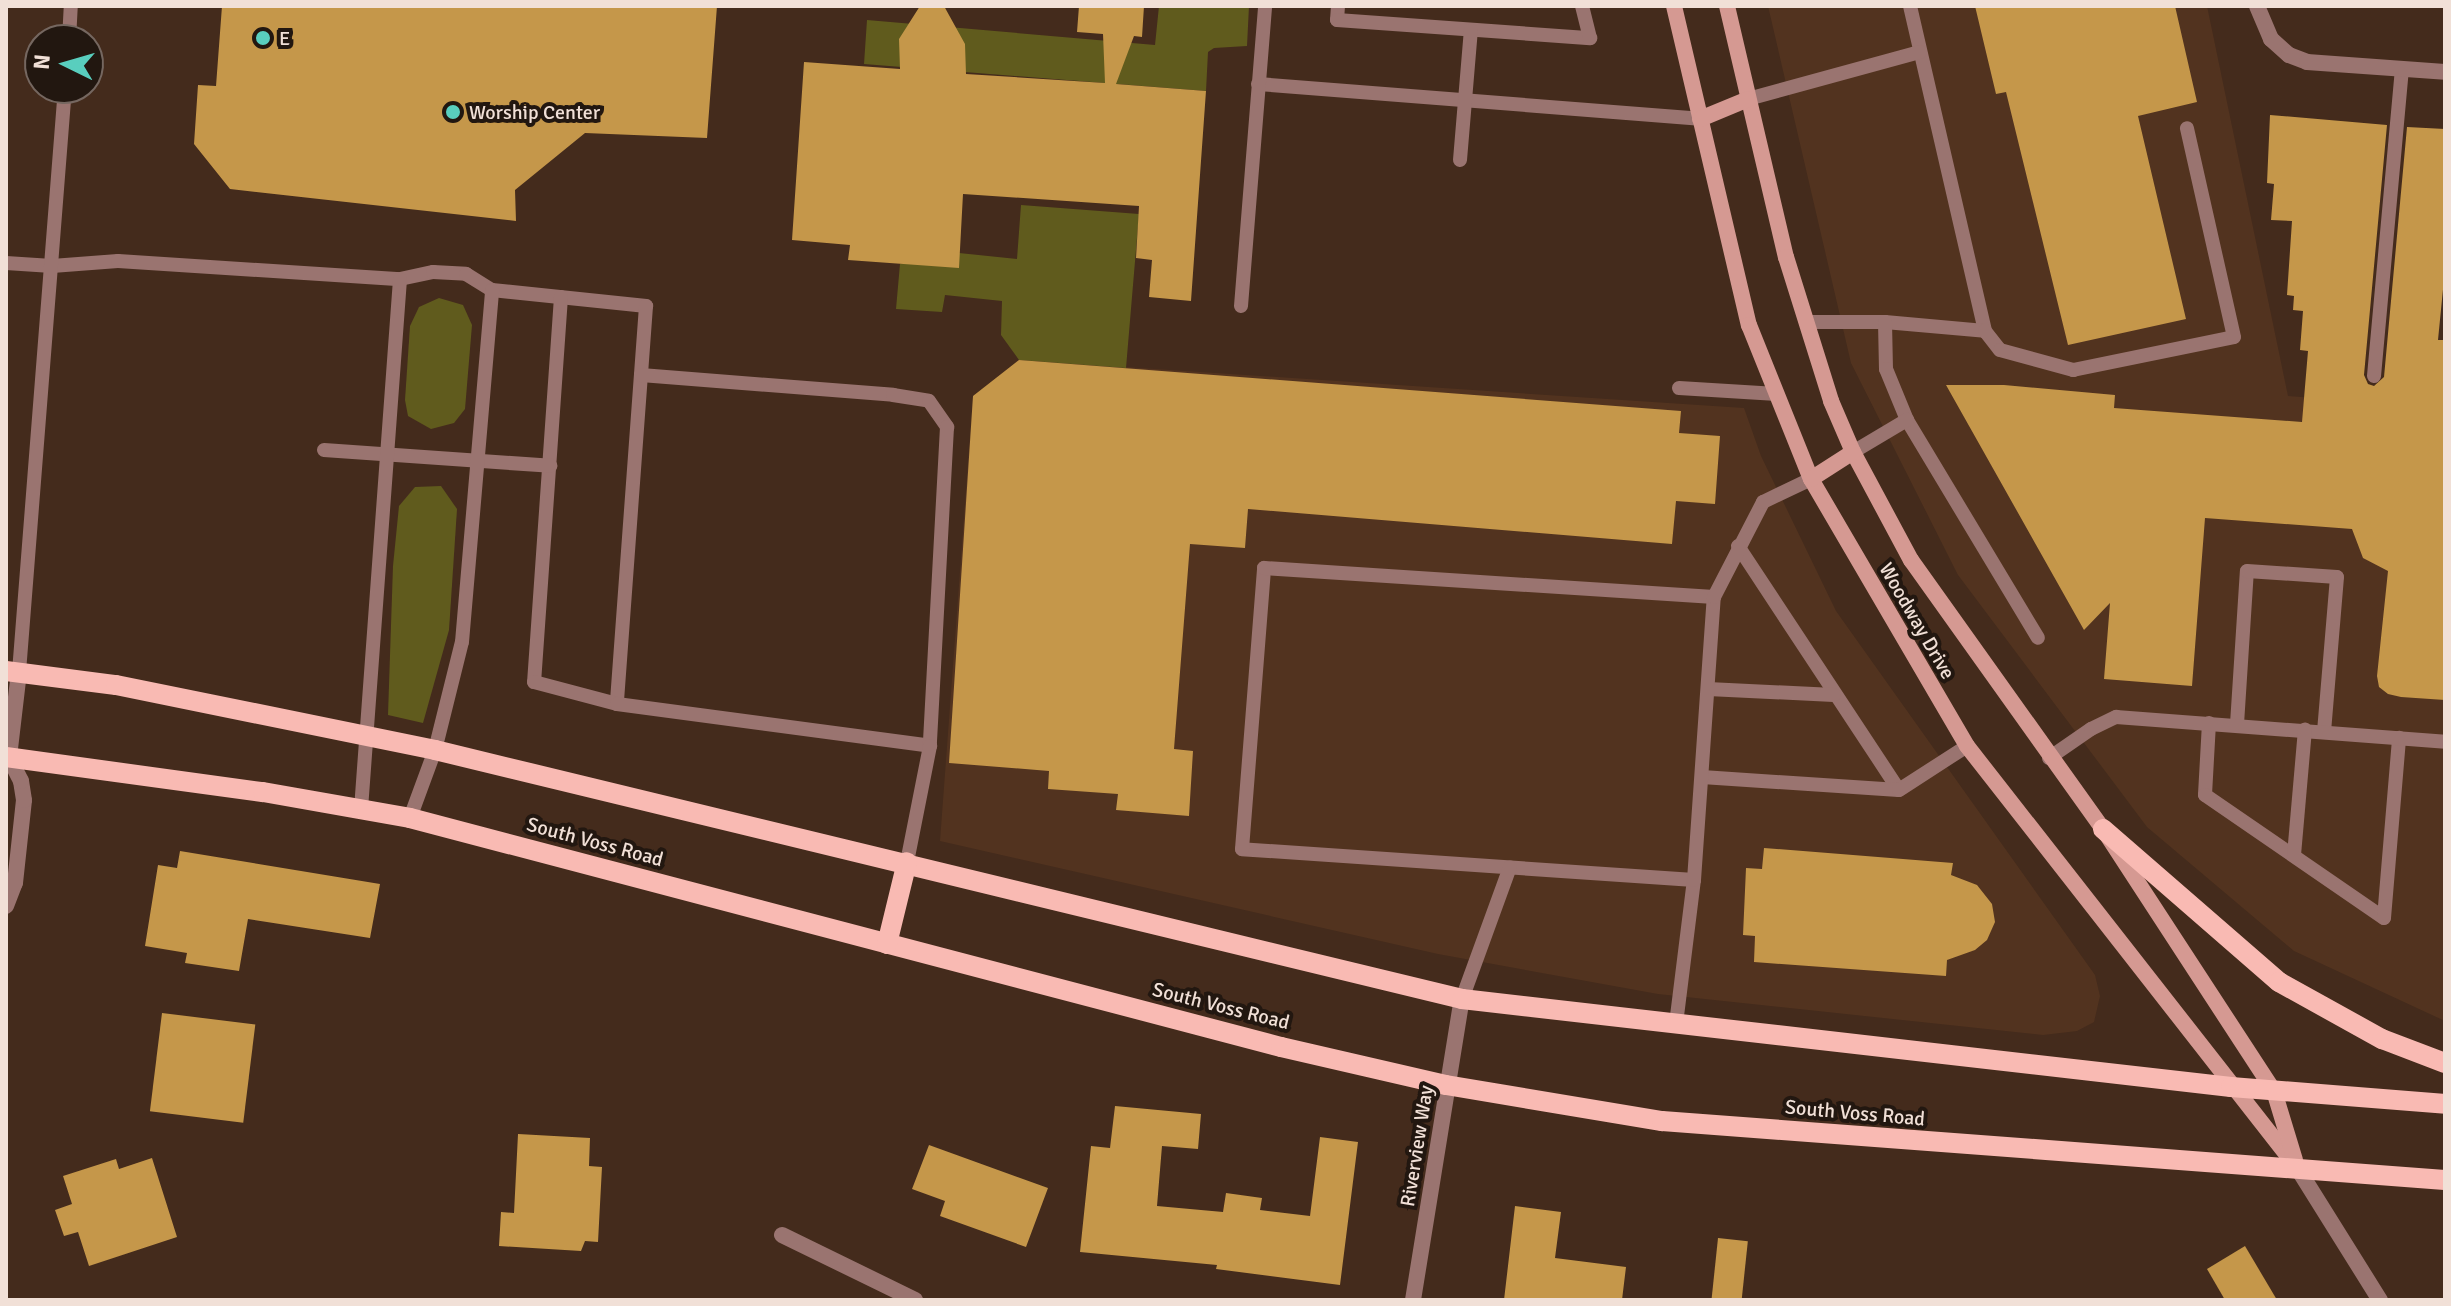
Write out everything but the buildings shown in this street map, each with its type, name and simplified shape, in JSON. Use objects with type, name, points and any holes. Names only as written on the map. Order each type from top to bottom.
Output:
[{"type":"main road","name":"Woodway Drive","points":[[1674,6],[1749,325],[1811,479],[1967,746],[2298,1169]]},
{"type":"main road","name":"Woodway Drive","points":[[1727,6],[1806,322],[1853,452],[1911,560],[2049,758],[2103,829],[2274,1091],[2298,1169]]},
{"type":"main road","points":[[1700,119],[1748,99]]},
{"type":"main road","points":[[1811,479],[1853,452]]},
{"type":"main road","points":[[13,672],[127,687],[435,750],[1462,999],[2231,1087],[2445,1104]]},
{"type":"main road","name":"South Voss Road","points":[[7,758],[263,792],[410,818],[887,944],[1446,1085],[1662,1121],[2445,1180]]},
{"type":"main road","points":[[2103,829],[2279,982],[2382,1039],[2445,1063]]},
{"type":"main road","points":[[887,944],[907,862]]},
{"type":"street","points":[[2257,6],[2271,39],[2289,55],[2307,62],[2445,72]]},
{"type":"street","points":[[6,906],[15,883],[24,800],[21,781],[7,758],[13,672]]},
{"type":"street","name":"Riverview Way","points":[[1413,1300],[1462,999]]},
{"type":"street","name":"Woodway Drive","points":[[2298,1169],[2380,1300]]},
{"type":"street","points":[[782,1235],[915,1300]]},
{"type":"lane","points":[[1241,306],[1265,6]]},
{"type":"lane","points":[[1338,6],[1337,20],[1590,38],[1582,6]]},
{"type":"lane","points":[[1910,6],[1985,331],[2000,350],[2073,370],[2234,337],[2187,128]]},
{"type":"lane","points":[[1460,160],[1471,30]]},
{"type":"lane","points":[[1748,99],[1920,52]]},
{"type":"lane","points":[[2374,376],[2402,69]]},
{"type":"lane","points":[[1258,84],[1700,119]]},
{"type":"lane","points":[[13,672],[52,266],[64,104]]},
{"type":"lane","points":[[6,263],[52,266],[118,261],[400,279],[433,272],[466,274],[492,290],[646,306],[617,704]]},
{"type":"lane","points":[[361,809],[369,736],[370,650],[400,279]]},
{"type":"lane","points":[[410,818],[435,750],[462,642],[492,290]]},
{"type":"lane","points":[[561,297],[534,682],[617,704],[930,746]]},
{"type":"lane","points":[[1806,322],[1885,322],[1985,331]]},
{"type":"lane","points":[[1885,322],[1886,369],[1907,420],[2038,638]]},
{"type":"lane","points":[[641,375],[878,393],[929,401],[947,427],[930,746],[907,862]]},
{"type":"lane","points":[[1679,388],[1777,394]]},
{"type":"lane","points":[[1853,452],[1907,420]]},
{"type":"lane","points":[[324,450],[550,466]]},
{"type":"lane","points":[[1676,1024],[1694,880],[1714,597],[1763,502],[1811,479]]},
{"type":"lane","points":[[1738,546],[1899,790]]},
{"type":"lane","points":[[1694,880],[1242,849],[1264,568],[1714,597]]},
{"type":"lane","points":[[2237,724],[2247,571],[2337,577],[2324,731]]},
{"type":"lane","points":[[1708,689],[1834,695]]},
{"type":"lane","points":[[2049,758],[2091,729],[2116,717],[2445,742]]},
{"type":"lane","points":[[2209,723],[2205,795],[2384,918],[2399,738]]},
{"type":"lane","points":[[2294,855],[2305,729]]},
{"type":"lane","points":[[1702,777],[1899,790],[1967,746]]},
{"type":"lane","points":[[1462,999],[1510,867]]},
{"type":"shaded area","points":[[1159,6],[1249,6],[1247,46],[1214,48],[1208,52],[1206,91],[864,64],[867,20],[1155,45]]},
{"type":"shaded area","points":[[1768,6],[2207,6],[2288,396],[2445,408],[2445,1021],[2294,951],[2147,827],[1958,575],[1851,363]]},
{"type":"shaded area","points":[[1021,205],[1139,214],[1126,368],[1019,360],[1001,335],[1002,301],[945,295],[942,312],[896,309],[900,264],[959,253],[1017,259]]},
{"type":"shaded area","points":[[439,298],[463,305],[472,325],[465,409],[454,423],[431,429],[408,416],[405,400],[410,326],[419,307]]},
{"type":"shaded area","points":[[1019,360],[1744,408],[1761,456],[1836,611],[2095,975],[2100,996],[2094,1022],[2077,1031],[2043,1035],[1658,994],[1438,954],[940,841],[973,396]]},
{"type":"shaded area","points":[[441,486],[457,509],[449,630],[423,723],[388,715],[393,566],[399,506],[415,487]]},
{"type":"place","name":"E","points":[[263,38]]},
{"type":"place","name":"Worship Center","points":[[453,112]]}]
